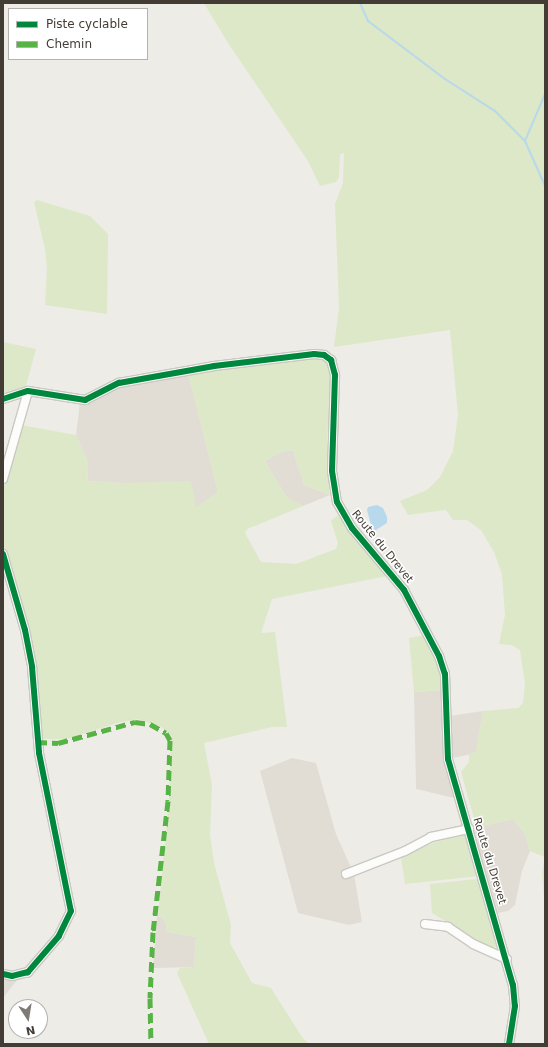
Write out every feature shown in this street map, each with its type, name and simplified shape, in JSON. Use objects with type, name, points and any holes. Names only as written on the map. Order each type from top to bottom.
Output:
[{"type":"street","name":"Route du Drevet","points":[[3,399],[28,391],[85,400],[119,383],[214,366],[314,354],[328,357],[335,375],[332,471],[335,497],[352,528],[404,590],[440,660],[446,686],[448,758],[507,959],[515,1006],[509,1044]]},
{"type":"street","points":[[3,479],[28,391]]},
{"type":"street","points":[[3,554],[25,630],[32,667],[38,754],[71,911],[59,936],[28,972],[12,976],[3,974]]},
{"type":"street","points":[[346,874],[432,837],[469,829]]},
{"type":"street","points":[[425,924],[448,927],[473,944],[507,959]]},
{"type":"shaded area","points":[[188,373],[218,492],[196,508],[121,483],[88,481],[87,459],[76,435],[80,402],[91,402],[116,386]]},
{"type":"shaded area","points":[[293,450],[304,485],[330,495],[303,506],[287,498],[265,461],[281,452]]},
{"type":"shaded area","points":[[443,690],[443,717],[483,711],[476,753],[444,760],[454,798],[416,789],[414,692]]},
{"type":"shaded area","points":[[292,758],[316,763],[336,834],[354,874],[362,922],[349,925],[298,913],[260,771]]},
{"type":"shaded area","points":[[513,819],[525,834],[530,851],[522,871],[515,905],[508,911],[498,913],[473,828]]},
{"type":"shaded area","points":[[157,916],[162,917],[166,923],[166,932],[196,937],[194,967],[153,968]]},
{"type":"shaded area","points":[[3,979],[17,980],[3,998]]},
{"type":"green space","points":[[204,3],[545,3],[545,857],[530,851],[525,834],[513,819],[473,828],[474,818],[461,772],[469,762],[469,754],[476,752],[483,711],[518,708],[523,703],[525,684],[520,650],[512,645],[499,644],[505,615],[502,574],[494,552],[481,530],[467,520],[453,520],[446,510],[408,515],[400,501],[427,490],[440,477],[453,451],[458,415],[450,330],[334,347],[339,308],[335,204],[343,183],[344,153],[340,154],[339,177],[336,182],[320,186],[308,161],[228,43]]},
{"type":"green space","points":[[37,200],[90,216],[108,234],[107,314],[45,305],[47,269],[45,249],[34,202]]},
{"type":"green space","points":[[3,342],[36,349],[25,389],[3,396]]},
{"type":"green space","points":[[317,357],[324,359],[331,371],[327,444],[330,495],[304,485],[293,450],[281,452],[265,461],[287,498],[303,506],[247,529],[245,533],[261,562],[296,564],[336,549],[338,543],[331,521],[338,515],[387,576],[272,599],[261,633],[275,632],[287,727],[272,727],[204,743],[212,785],[210,835],[214,863],[231,925],[230,943],[252,983],[271,988],[302,1037],[309,1044],[209,1044],[177,973],[180,968],[194,967],[196,937],[166,932],[166,923],[162,917],[158,916],[169,800],[171,736],[163,728],[138,719],[117,723],[67,739],[43,739],[27,622],[3,546],[3,490],[21,425],[76,435],[87,459],[88,481],[121,483],[191,481],[196,507],[218,492],[188,373]]},
{"type":"green space","points":[[425,635],[439,666],[443,690],[414,692],[409,638]]},
{"type":"green space","points":[[467,834],[479,876],[405,884],[401,857],[435,842]]},
{"type":"green space","points":[[545,857],[545,912],[542,873]]},
{"type":"green space","points":[[477,879],[480,882],[500,946],[490,948],[432,913],[430,884]]},
{"type":"water","points":[[377,505],[383,508],[387,517],[387,523],[376,530],[372,529],[367,510],[368,507]]},
{"type":"waterway","points":[[360,3],[368,21],[445,79],[495,111],[525,141]]},
{"type":"waterway","points":[[545,94],[525,141],[545,186]]},
{"type":"marked path","points":[[37,742],[58,743],[135,722],[150,724],[166,733],[170,740],[168,801],[153,932],[150,998],[151,1044]]},
{"type":"cycle path","points":[[3,399],[28,391],[85,400],[119,383],[214,366],[314,354],[324,355],[331,360],[335,375],[332,471],[337,502],[352,528],[404,590],[439,656],[445,674],[448,759],[513,985],[515,1006],[509,1044]]},
{"type":"cycle path","points":[[3,554],[25,630],[32,667],[39,753],[71,911],[59,936],[28,972],[12,976],[3,974]]}]
